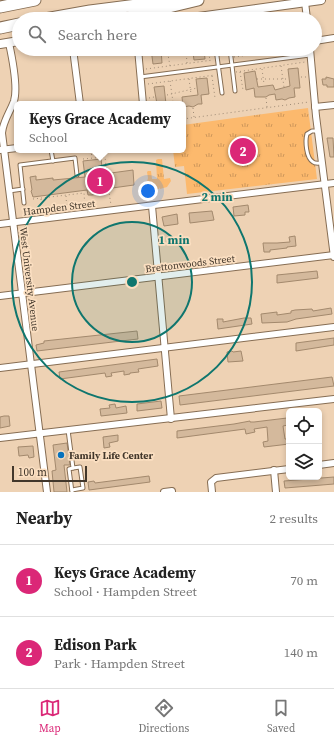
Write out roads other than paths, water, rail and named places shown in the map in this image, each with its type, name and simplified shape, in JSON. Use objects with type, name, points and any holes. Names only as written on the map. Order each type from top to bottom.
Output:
[{"type":"highway","points":[[0,7],[35,0]]},
{"type":"highway","points":[[84,12],[176,0]]},
{"type":"highway","points":[[148,12],[198,0]]},
{"type":"highway","points":[[0,28],[12,25]]},
{"type":"main road","points":[[248,12],[321,0]]},
{"type":"main road","points":[[0,44],[12,42]]},
{"type":"street","points":[[305,2],[306,12]]},
{"type":"street","points":[[322,40],[334,38]]},
{"type":"street","name":"West University Avenue","points":[[9,42],[13,70],[14,100],[3,126],[2,150],[9,191],[46,492]]},
{"type":"street","points":[[74,56],[80,101]]},
{"type":"street","points":[[138,56],[143,101]]},
{"type":"street","points":[[310,56],[315,107],[334,256]]},
{"type":"street","points":[[315,107],[334,105]]},
{"type":"street","points":[[2,150],[14,148]]},
{"type":"street","name":"Hampden Street","points":[[0,224],[334,183]]},
{"type":"street","points":[[152,206],[171,419]]},
{"type":"street","name":"Brettonwoods Street","points":[[0,296],[334,256]]},
{"type":"street","points":[[0,368],[334,327]]},
{"type":"street","points":[[0,438],[334,399]]},
{"type":"street","points":[[322,465],[334,463]]},
{"type":"street","points":[[212,492],[211,484],[213,480],[220,477],[286,469]]},
{"type":"street","points":[[274,470],[276,492]]},
{"type":"street","points":[[164,492],[172,491]]},
{"type":"lane","points":[[217,56],[222,93]]},
{"type":"lane","points":[[230,56],[235,91]]},
{"type":"lane","points":[[140,77],[286,56]]},
{"type":"lane","points":[[318,131],[312,131],[307,134],[306,145],[309,159],[314,163],[322,163]]},
{"type":"lane","points":[[52,153],[53,161]]},
{"type":"lane","points":[[24,203],[20,165],[75,158],[77,175]]},
{"type":"lane","points":[[9,191],[23,189]]},
{"type":"lane","points":[[68,430],[73,468]]},
{"type":"lane","points":[[80,468],[83,488],[72,491],[69,469],[80,468]]},
{"type":"place","name":"Edison Park","points":[[243,151]]},
{"type":"place","name":"Keys Grace Academy","points":[[100,181]]},
{"type":"place","name":"Family Life Center","points":[[61,455]]}]
